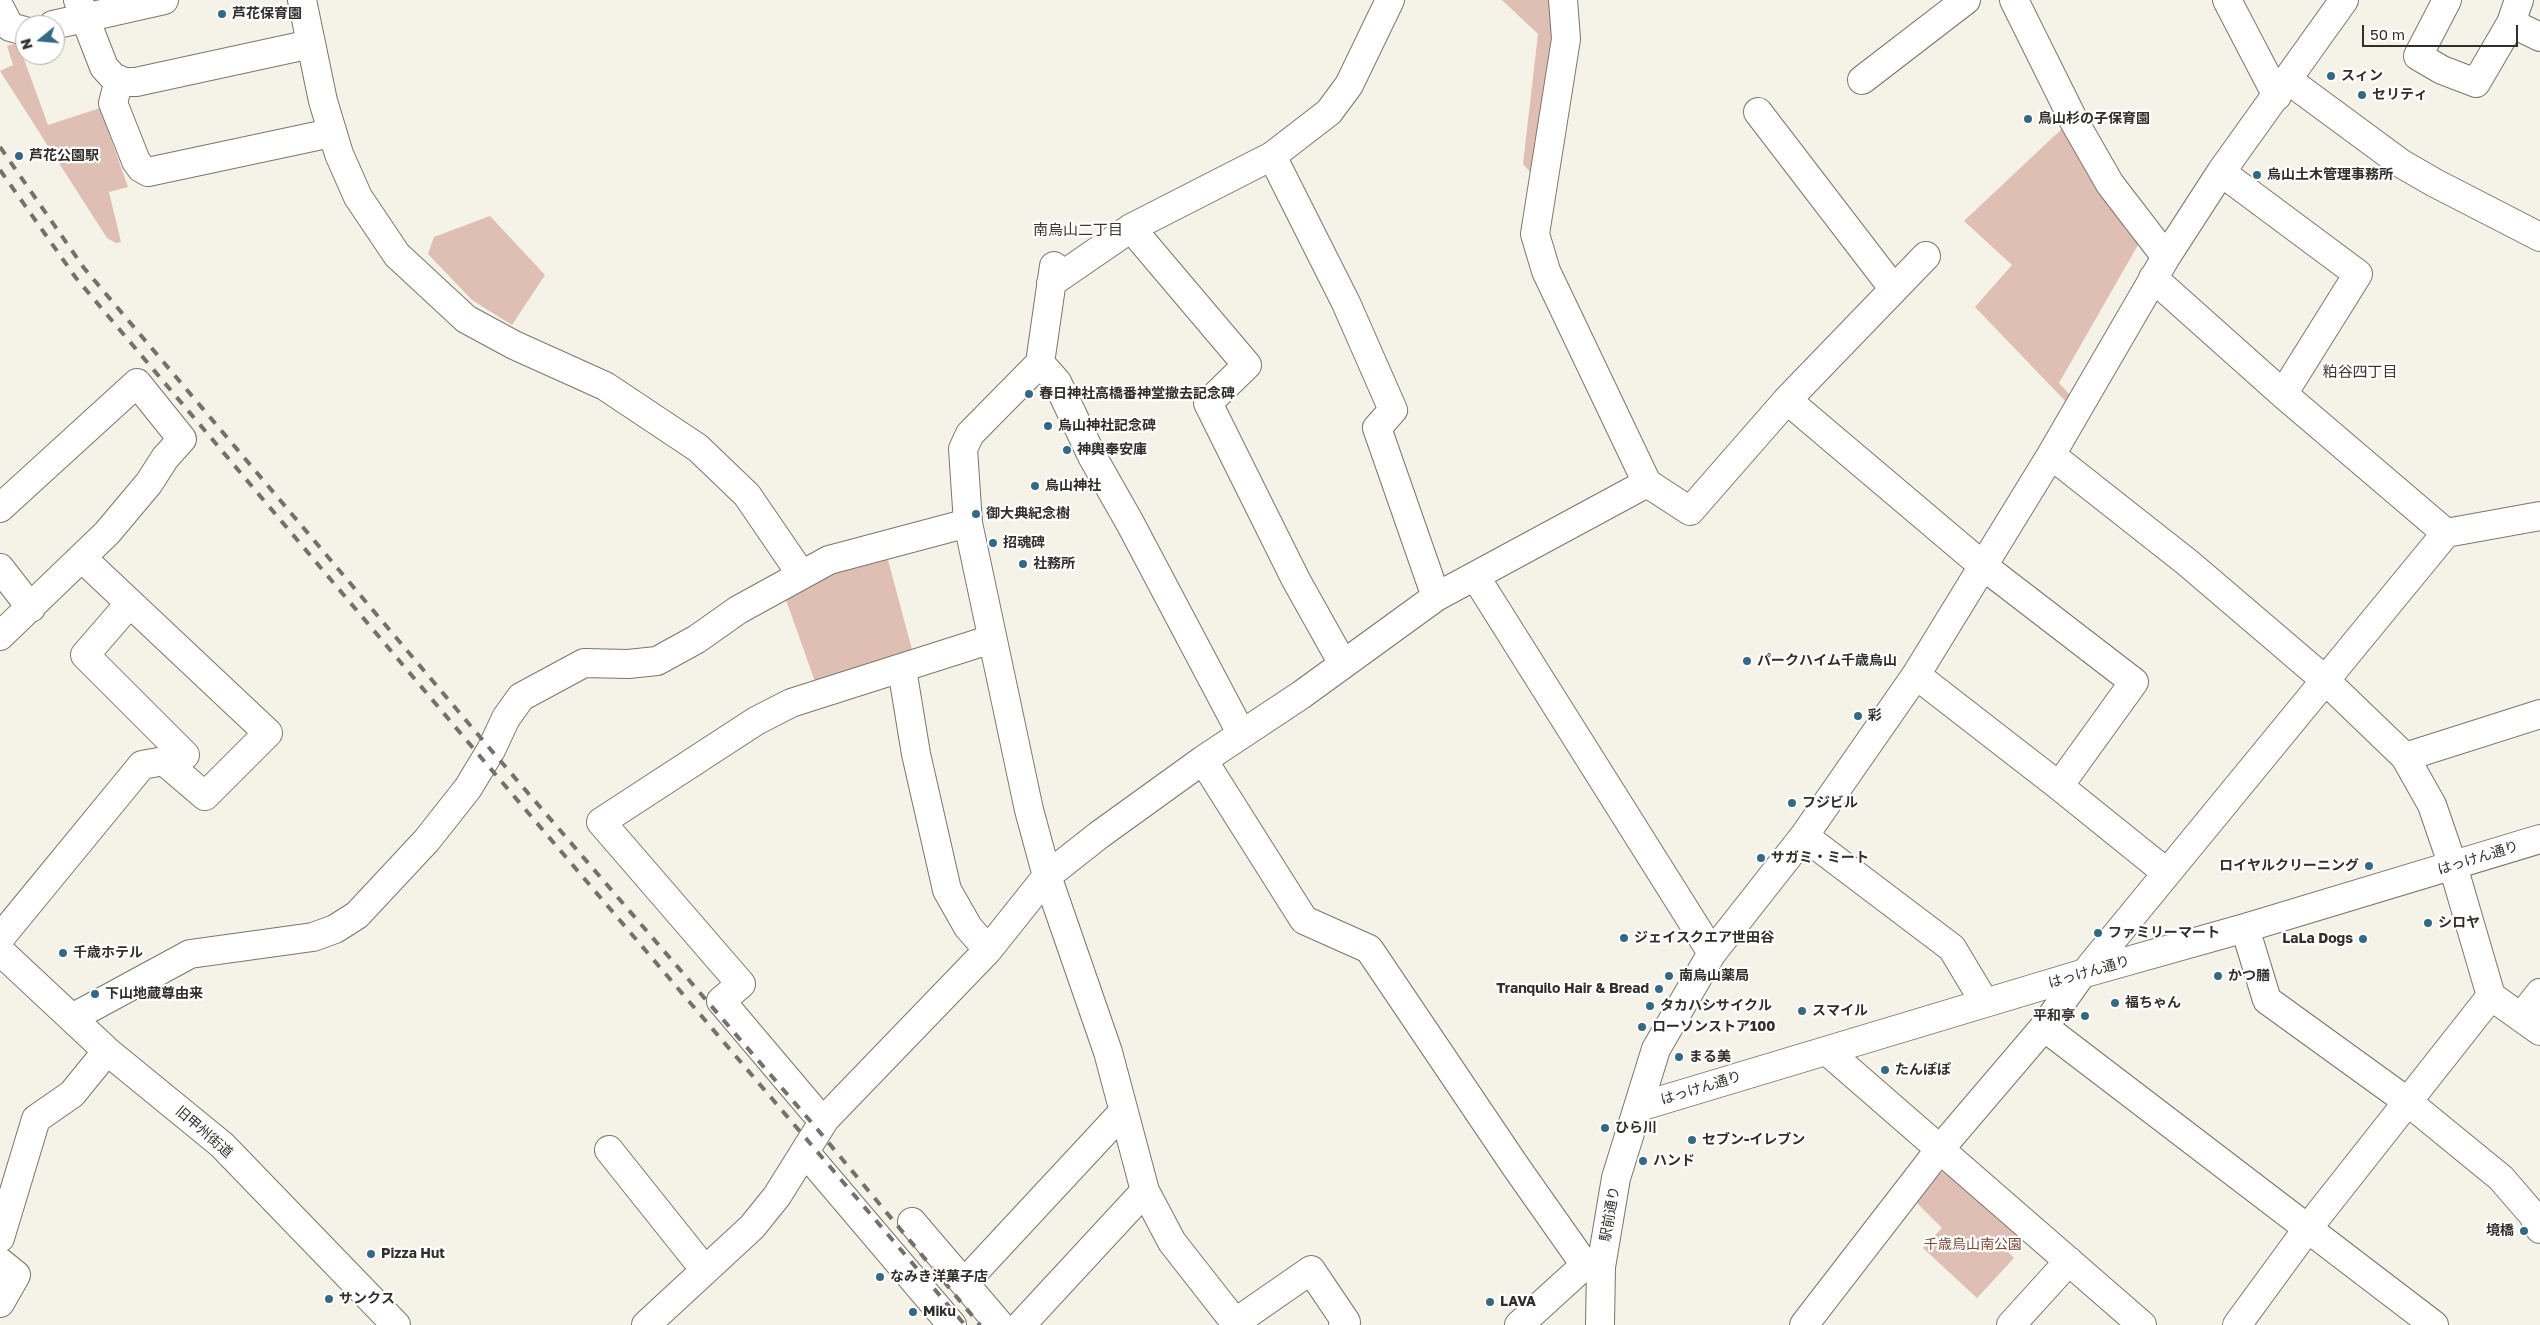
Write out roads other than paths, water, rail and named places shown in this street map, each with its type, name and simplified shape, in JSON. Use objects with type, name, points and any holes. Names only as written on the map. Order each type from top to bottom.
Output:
[{"type":"street","points":[[65,19],[82,9],[164,0]]},
{"type":"street","points":[[302,0],[310,44],[331,133],[355,190],[397,255],[466,319],[514,344],[605,386],[698,448],[747,495],[801,574]]},
{"type":"street","points":[[1343,1325],[1346,1322],[1311,1270],[1237,1324],[1172,1242],[1145,1191],[1108,1052],[1047,876],[1023,783],[968,523],[963,449],[970,434],[1040,363],[1053,275],[1131,228],[1272,156],[1329,112],[1349,85],[1390,0]]},
{"type":"street","points":[[1563,0],[1566,39],[1535,234],[1546,271],[1647,483],[1690,511],[1786,400],[1926,256]]},
{"type":"street","points":[[1862,80],[1966,0]]},
{"type":"street","points":[[2014,0],[2075,123],[2159,268],[2283,394],[2446,533]]},
{"type":"street","points":[[2227,0],[2282,88],[2435,183],[2540,236]]},
{"type":"street","name":"駅前通り","points":[[1600,1325],[1593,1266],[1616,1178],[1656,1049],[1712,953],[1804,836],[1916,676],[1982,564],[2051,455],[2159,268],[2220,172],[2344,0]]},
{"type":"street","points":[[2447,0],[2418,56],[2442,70],[2476,83],[2514,11],[2540,37]]},
{"type":"street","points":[[0,8],[10,27],[15,28]]},
{"type":"street","points":[[82,9],[104,68],[121,81],[136,82],[310,44]]},
{"type":"street","points":[[121,81],[113,103],[136,161],[141,168],[148,172],[331,133]]},
{"type":"street","points":[[1758,112],[1893,288]]},
{"type":"street","points":[[1272,156],[1346,303],[1393,410],[1377,428],[1436,597]]},
{"type":"street","points":[[2220,172],[2358,274],[2283,394]]},
{"type":"street","points":[[1131,228],[1247,365],[1208,403],[1296,580],[1343,664]]},
{"type":"street","points":[[1040,363],[1057,382],[1092,456],[1134,530],[1241,733]]},
{"type":"street","points":[[0,508],[137,383],[182,439],[165,458],[149,483],[107,533],[0,636]]},
{"type":"street","points":[[1786,400],[1982,564],[2134,682],[2059,786]]},
{"type":"street","points":[[2051,455],[2188,563],[2326,680],[2405,757],[2432,805],[2453,866],[2491,996],[2531,1024],[2540,993]]},
{"type":"street","points":[[646,1325],[704,1269],[752,1227],[777,1196],[825,1119],[988,950],[1047,876],[1099,835],[1203,760],[1301,695],[1436,597],[1647,483]]},
{"type":"street","points":[[1804,1325],[1940,1149],[2044,1027],[2083,974],[2446,533],[2540,516]]},
{"type":"street","points":[[72,1018],[190,954],[312,937],[335,929],[357,915],[427,840],[468,788],[491,750],[506,718],[521,697],[584,663],[628,664],[657,660],[697,639],[738,610],[801,574],[830,560],[968,523]]},
{"type":"street","points":[[0,938],[142,765],[164,761],[205,796],[268,733],[82,558]]},
{"type":"street","points":[[0,568],[31,608]]},
{"type":"street","points":[[1475,576],[1712,953]]},
{"type":"street","points":[[130,603],[85,655],[185,755],[172,768]]},
{"type":"street","points":[[825,1119],[814,1111],[721,1001],[742,984],[601,822],[765,716],[791,704],[992,639]]},
{"type":"street","points":[[902,669],[916,754],[947,890],[968,926],[988,950]]},
{"type":"street","points":[[1916,676],[2059,786],[2167,873]]},
{"type":"street","points":[[2405,757],[2540,714]]},
{"type":"street","points":[[1203,760],[1304,920],[1369,950],[1516,1167],[1593,1266],[1519,1325]]},
{"type":"street","points":[[1804,836],[1952,948],[1985,1003]]},
{"type":"street","name":"はっけん通り","points":[[1638,1107],[2540,839]]},
{"type":"street","points":[[2245,928],[2267,1000],[2408,1102],[2501,1178],[2533,1215],[2540,1228]]},
{"type":"street","name":"旧甲州街道","points":[[0,951],[107,1051],[222,1145],[396,1325]]},
{"type":"street","points":[[2237,1325],[2308,1228],[2491,996]]},
{"type":"street","points":[[2044,1027],[2434,1325]]},
{"type":"street","points":[[0,1238],[36,1119],[72,1094],[107,1051]]},
{"type":"street","points":[[1827,1051],[2142,1325]]},
{"type":"street","points":[[964,1283],[1123,1112]]},
{"type":"street","points":[[609,1150],[704,1269]]},
{"type":"street","points":[[804,1152],[952,1325]]},
{"type":"street","points":[[1021,1325],[1145,1191]]},
{"type":"street","points":[[912,1222],[1000,1325]]},
{"type":"street","points":[[2011,1325],[2068,1261]]},
{"type":"street","points":[[0,1262],[16,1275],[0,1303]]},
{"type":"railway","points":[[0,147],[84,268],[491,750],[818,1130],[980,1325]]},
{"type":"railway","points":[[0,170],[76,278],[484,761],[965,1325]]},
{"type":"place","name":"芦花保育園","points":[[222,14]]},
{"type":"place","name":"スィン","points":[[2331,76]]},
{"type":"place","name":"セリティ","points":[[2362,95]]},
{"type":"place","name":"鳥山杉の子保育園","points":[[2028,119]]},
{"type":"place","name":"芦花公園駅","points":[[19,156]]},
{"type":"place","name":"烏山土木管理事務所","points":[[2257,175]]},
{"type":"place","name":"春日神社高橋番神堂撤去記念碑","points":[[1029,394]]},
{"type":"place","name":"烏山神社記念碑","points":[[1048,426]]},
{"type":"place","name":"神輿奉安庫","points":[[1067,450]]},
{"type":"place","name":"烏山神社","points":[[1035,486]]},
{"type":"place","name":"御大典紀念樹","points":[[976,514]]},
{"type":"place","name":"招魂碑","points":[[993,543]]},
{"type":"place","name":"社務所","points":[[1023,564]]},
{"type":"place","name":"パークハイム千歳烏山","points":[[1747,661]]},
{"type":"place","name":"彩","points":[[1858,716]]},
{"type":"place","name":"フジビル","points":[[1792,803]]},
{"type":"place","name":"サガミ・ミート","points":[[1761,858]]},
{"type":"place","name":"ロイヤルクリーニング","points":[[2369,866]]},
{"type":"place","name":"シロヤ","points":[[2428,923]]},
{"type":"place","name":"ファミリーマート","points":[[2098,933]]},
{"type":"place","name":"ジェイスクエア世田谷","points":[[1624,938]]},
{"type":"place","name":"LaLa Dogs","points":[[2363,939]]},
{"type":"place","name":"千歳ホテル","points":[[63,953]]},
{"type":"place","name":"南烏山薬局","points":[[1669,976]]},
{"type":"place","name":"かつ膳","points":[[2218,976]]},
{"type":"place","name":"Tranquilo Hair & Bread","points":[[1659,989]]},
{"type":"place","name":"下山地蔵尊由来","points":[[95,994]]},
{"type":"place","name":"福ちゃん","points":[[2115,1003]]},
{"type":"place","name":"タカハシサイクル","points":[[1650,1006]]},
{"type":"place","name":"スマイル","points":[[1802,1011]]},
{"type":"place","name":"平和亭","points":[[2085,1016]]},
{"type":"place","name":"ローソンストア100","points":[[1642,1027]]},
{"type":"place","name":"まる美","points":[[1679,1057]]},
{"type":"place","name":"たんぽぽ","points":[[1885,1070]]},
{"type":"place","name":"ひら川","points":[[1605,1128]]},
{"type":"place","name":"セブン-イレブン","points":[[1692,1140]]},
{"type":"place","name":"ハンド","points":[[1643,1161]]},
{"type":"place","name":"境橋","points":[[2524,1231]]},
{"type":"place","name":"Pizza Hut","points":[[371,1254]]},
{"type":"place","name":"なみき洋菓子店","points":[[880,1277]]},
{"type":"place","name":"サンクス","points":[[329,1299]]},
{"type":"place","name":"LAVA","points":[[1490,1302]]},
{"type":"place","name":"Miku","points":[[913,1312]]},
{"type":"district","name":"南烏山二丁目","points":[[1078,230]]},
{"type":"district","name":"粕谷四丁目","points":[[2360,372]]},
{"type":"park label","name":"千歳烏山南公園","points":[[1973,1245]]}]
